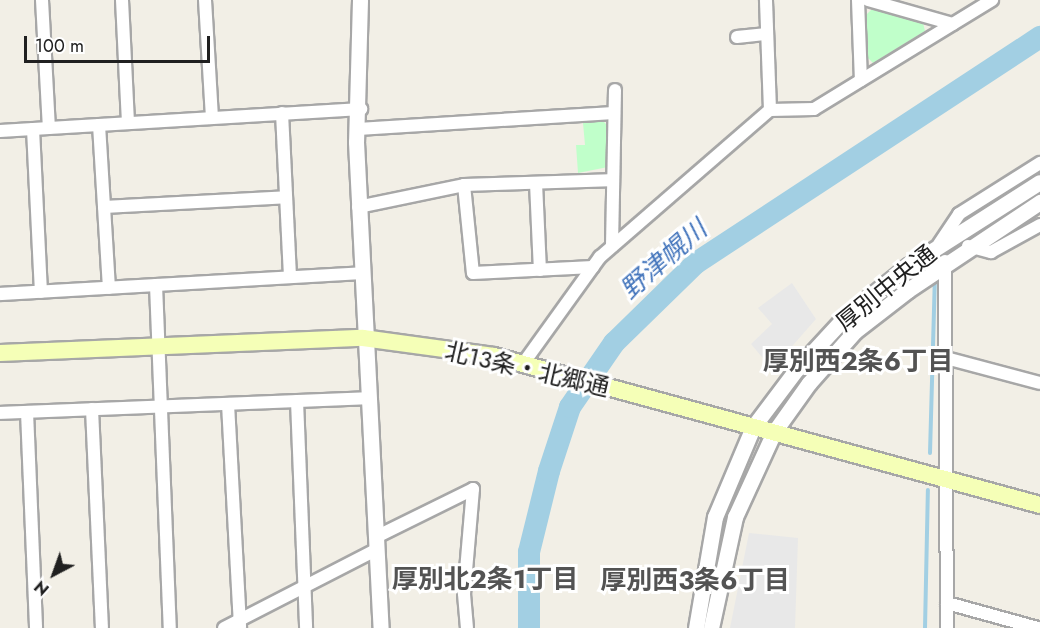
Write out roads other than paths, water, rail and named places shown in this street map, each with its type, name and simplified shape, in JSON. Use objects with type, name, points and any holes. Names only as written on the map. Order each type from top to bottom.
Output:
[{"type":"main road","name":"北13条・北郷通","points":[[0,353],[363,338],[548,370],[1040,505]]},
{"type":"street","points":[[42,0],[49,128]]},
{"type":"street","points":[[122,0],[128,123]]},
{"type":"street","points":[[206,0],[212,118]]},
{"type":"street","points":[[360,0],[361,109],[358,129],[360,273],[378,543],[381,628]]},
{"type":"street","points":[[766,0],[770,110]]},
{"type":"street","points":[[858,0],[861,80]]},
{"type":"street","points":[[868,0],[953,24]]},
{"type":"street","points":[[523,364],[593,267],[612,246],[770,110],[814,109],[992,0]]},
{"type":"street","points":[[737,37],[767,34]]},
{"type":"street","points":[[612,246],[615,90]]},
{"type":"street","points":[[0,131],[361,109]]},
{"type":"street","points":[[358,129],[614,113]]},
{"type":"street","points":[[282,114],[290,277]]},
{"type":"street","points":[[99,125],[109,288]]},
{"type":"street","points":[[33,129],[41,292]]},
{"type":"street","points":[[939,244],[959,214],[1040,163]]},
{"type":"street","points":[[358,207],[464,185],[613,180]]},
{"type":"street","name":"厚別中央通","points":[[696,628],[715,517],[753,427],[846,316],[939,244],[1040,182]]},
{"type":"street","points":[[536,183],[540,270]]},
{"type":"street","points":[[464,185],[473,273],[593,267]]},
{"type":"street","points":[[104,207],[286,197]]},
{"type":"street","name":"厚別中央通","points":[[711,628],[735,517],[774,432],[855,331],[945,261],[1040,202]]},
{"type":"street","points":[[968,246],[991,252],[1040,225]]},
{"type":"street","points":[[945,261],[947,628]]},
{"type":"street","points":[[0,294],[360,273]]},
{"type":"street","points":[[156,285],[170,628]]},
{"type":"street","points":[[946,358],[1040,383]]},
{"type":"street","points":[[0,413],[367,398]]},
{"type":"street","points":[[297,401],[306,628]]},
{"type":"street","points":[[228,404],[240,624]]},
{"type":"street","points":[[92,409],[102,628]]},
{"type":"street","points":[[27,412],[36,628]]},
{"type":"street","points":[[224,628],[240,624],[473,489],[464,594],[467,628]]},
{"type":"street","points":[[947,603],[1038,628]]},
{"type":"waterway","name":"野津幌川","points":[[529,628],[529,552],[549,471],[570,407],[614,343],[696,263],[1040,37]]},
{"type":"waterway","points":[[930,453],[935,277]]},
{"type":"waterway","points":[[925,628],[928,490]]},
{"type":"district","name":"厚別西2条6丁目","points":[[858,362]]},
{"type":"district","name":"厚別北2条1丁目","points":[[485,580]]},
{"type":"district","name":"厚別西3条6丁目","points":[[695,581]]}]
